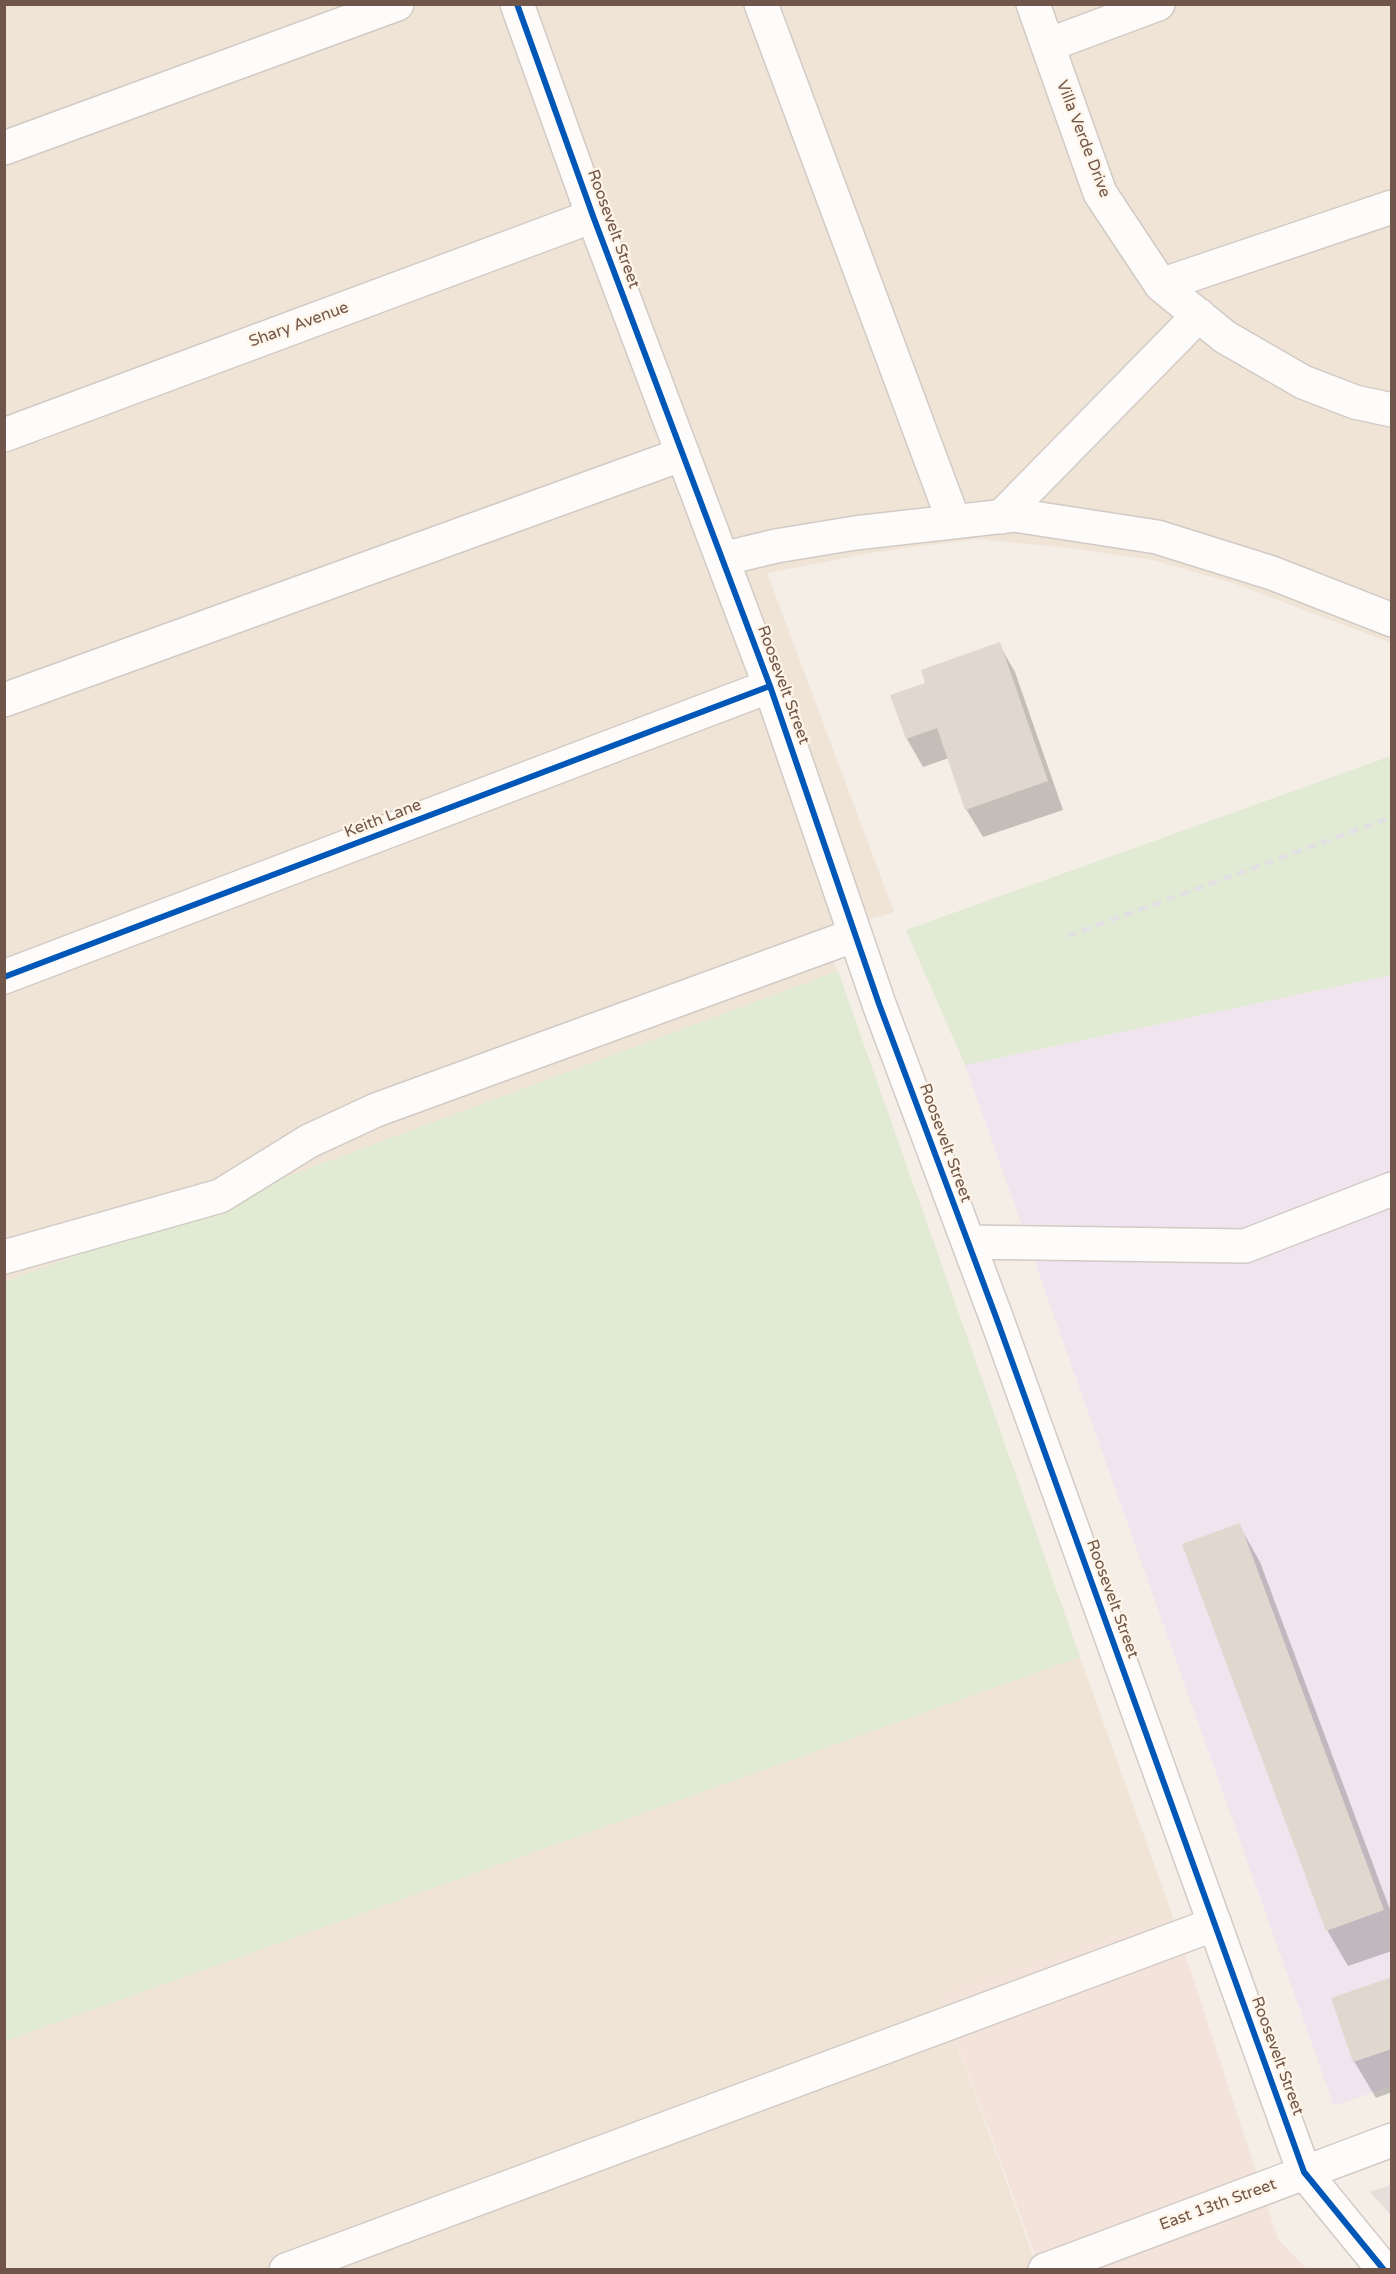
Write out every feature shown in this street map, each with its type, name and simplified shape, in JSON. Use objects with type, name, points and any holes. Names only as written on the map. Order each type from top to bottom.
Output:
[{"type":"street","points":[[4,148],[397,4]]},
{"type":"street","name":"Roosevelt Street","points":[[517,4],[593,216],[770,686],[855,935],[1304,2172],[1384,2270]]},
{"type":"street","points":[[761,4],[954,522]]},
{"type":"street","name":"Villa Verde Drive","points":[[1033,4],[1100,193],[1161,285],[1225,337],[1303,382],[1355,402],[1392,411]]},
{"type":"street","points":[[1048,45],[1158,4]]},
{"type":"street","points":[[1161,285],[1392,207]]},
{"type":"street","name":"Shary Avenue","points":[[4,435],[593,216]]},
{"type":"street","points":[[1001,517],[1198,315]]},
{"type":"street","points":[[4,699],[683,454]]},
{"type":"street","points":[[722,559],[798,542],[1014,516],[1157,537],[1272,573],[1392,620]]},
{"type":"street","name":"Keith Lane","points":[[4,977],[770,686]]},
{"type":"street","points":[[4,1257],[220,1196],[309,1141],[376,1110],[855,935]]},
{"type":"street","points":[[968,1242],[1245,1246],[1392,1189]]},
{"type":"street","points":[[286,2270],[1215,1924]]},
{"type":"street","name":"East 13th Street","points":[[1045,2270],[1392,2140]]},
{"type":"shaded area","points":[[5,5],[1391,5],[1391,643],[1233,583],[1152,560],[1070,548],[977,539],[871,553],[767,573],[894,912],[819,935],[838,971],[5,1282]]},
{"type":"shaded area","points":[[1391,975],[1391,2086],[1334,2106],[965,1065]]},
{"type":"shaded area","points":[[1080,1657],[1173,1917],[939,1995],[1038,2269],[5,2269],[4,2041]]},
{"type":"shaded area","points":[[1173,1917],[1278,2239],[1307,2269],[1040,2269],[939,1994]]},
{"type":"shaded area","points":[[1392,2185],[1391,2215],[1370,2192]]},
{"type":"green space","points":[[1391,756],[1391,975],[965,1065],[906,930]]},
{"type":"green space","points":[[838,971],[1080,1657],[5,2041],[5,1282]]},
{"type":"building","points":[[1000,642],[1048,781],[965,810],[937,728],[906,739],[890,695],[925,683],[921,670]]},
{"type":"building","points":[[1240,1523],[1384,1910],[1326,1931],[1182,1544]]},
{"type":"building","points":[[1392,1977],[1392,2049],[1353,2062],[1331,1998]]},
{"type":"railway","points":[[1068,936],[1392,817]]},
{"type":"cycle path","points":[[517,4],[593,216],[770,686],[879,1004],[996,1317],[1304,2172],[1384,2270]]},
{"type":"cycle path","points":[[4,977],[770,686]]}]
